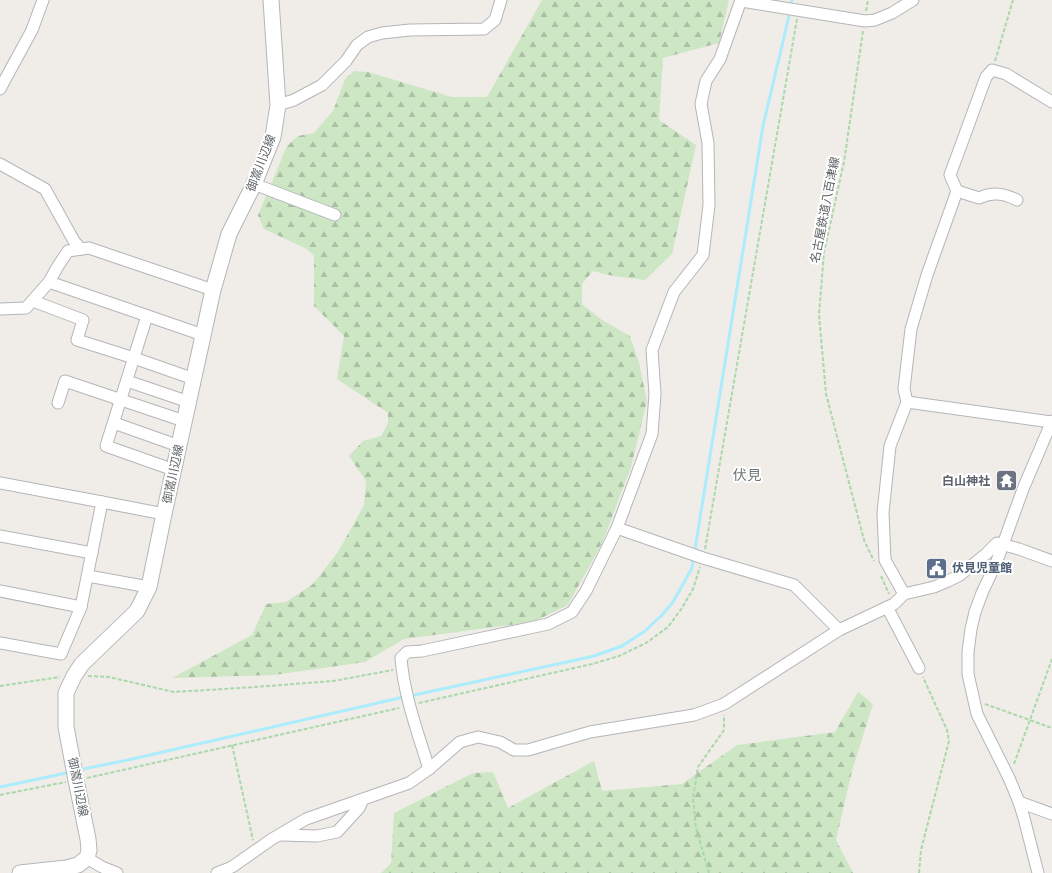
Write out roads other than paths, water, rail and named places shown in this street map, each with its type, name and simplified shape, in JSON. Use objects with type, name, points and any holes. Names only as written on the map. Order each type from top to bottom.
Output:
[{"type":"main road","name":"御嵩川辺線","points":[[87,858],[89,850],[88,839],[66,727],[66,693],[74,676],[82,664],[137,611],[149,587],[213,290],[229,234],[254,184],[273,138],[278,105],[271,0]]},
{"type":"main road","points":[[20,873],[66,868],[78,865],[87,858]]},
{"type":"street","points":[[0,88],[32,30],[43,0]]},
{"type":"street","points":[[278,105],[294,100],[322,85],[346,61],[357,45],[368,37],[382,33],[410,30],[484,29],[495,20],[501,0]]},
{"type":"street","points":[[430,769],[409,706],[401,658],[407,652],[422,652],[548,624],[572,612],[586,590],[617,528],[652,434],[655,394],[652,350],[674,292],[703,255],[710,205],[708,143],[701,104],[706,81],[720,59],[741,0],[865,21],[875,20],[892,13],[913,0]]},
{"type":"street","points":[[904,594],[885,560],[883,513],[890,446],[907,402],[904,388],[911,329],[927,275],[957,191],[950,175],[986,77],[992,70],[1006,74],[1052,102]]},
{"type":"street","points":[[0,164],[45,190],[74,241],[81,249]]},
{"type":"street","points":[[254,184],[336,215]]},
{"type":"street","points":[[957,191],[979,198],[988,195],[1006,195],[1017,200]]},
{"type":"street","points":[[0,309],[26,308],[49,282],[68,251],[89,248],[213,290]]},
{"type":"street","points":[[49,282],[203,335]]},
{"type":"street","points":[[33,301],[83,320],[77,340],[194,379]]},
{"type":"street","points":[[148,316],[106,446],[174,470]]},
{"type":"street","points":[[58,403],[65,381],[184,421]]},
{"type":"street","points":[[127,381],[189,402]]},
{"type":"street","points":[[907,402],[1052,422],[1023,489],[997,561],[975,612],[968,652],[968,674],[977,714],[1009,778],[1019,802],[1038,873]]},
{"type":"street","points":[[114,423],[179,446]]},
{"type":"street","points":[[0,483],[164,514]]},
{"type":"street","points":[[0,643],[61,654],[82,607],[102,502]]},
{"type":"street","points":[[617,528],[703,558],[794,585],[839,630]]},
{"type":"street","points":[[0,536],[92,553]]},
{"type":"street","points":[[217,873],[232,867],[306,819],[409,783],[430,769],[460,742],[478,737],[500,742],[514,750],[528,750],[590,732],[694,715],[724,704],[839,630],[890,606],[904,594],[934,587],[960,575],[997,543],[1052,562]]},
{"type":"street","points":[[88,576],[149,587]]},
{"type":"street","points":[[0,591],[82,607]]},
{"type":"street","points":[[890,606],[919,668]]},
{"type":"street","points":[[281,834],[317,836],[337,832],[359,808],[364,799]]},
{"type":"street","points":[[1019,802],[1052,814]]},
{"type":"street","points":[[87,858],[102,868],[117,873]]},
{"type":"waterway","points":[[410,696],[594,656],[622,646],[645,631],[662,615],[673,602],[692,568],[763,126],[789,16]]},
{"type":"waterway","points":[[78,770],[404,697]]},
{"type":"waterway","points":[[0,787],[71,772]]},
{"type":"place","name":"白山神社","points":[[1006,481]]},
{"type":"place","name":"伏見児童館","points":[[937,568]]},
{"type":"district","name":"伏見","points":[[747,475]]}]
